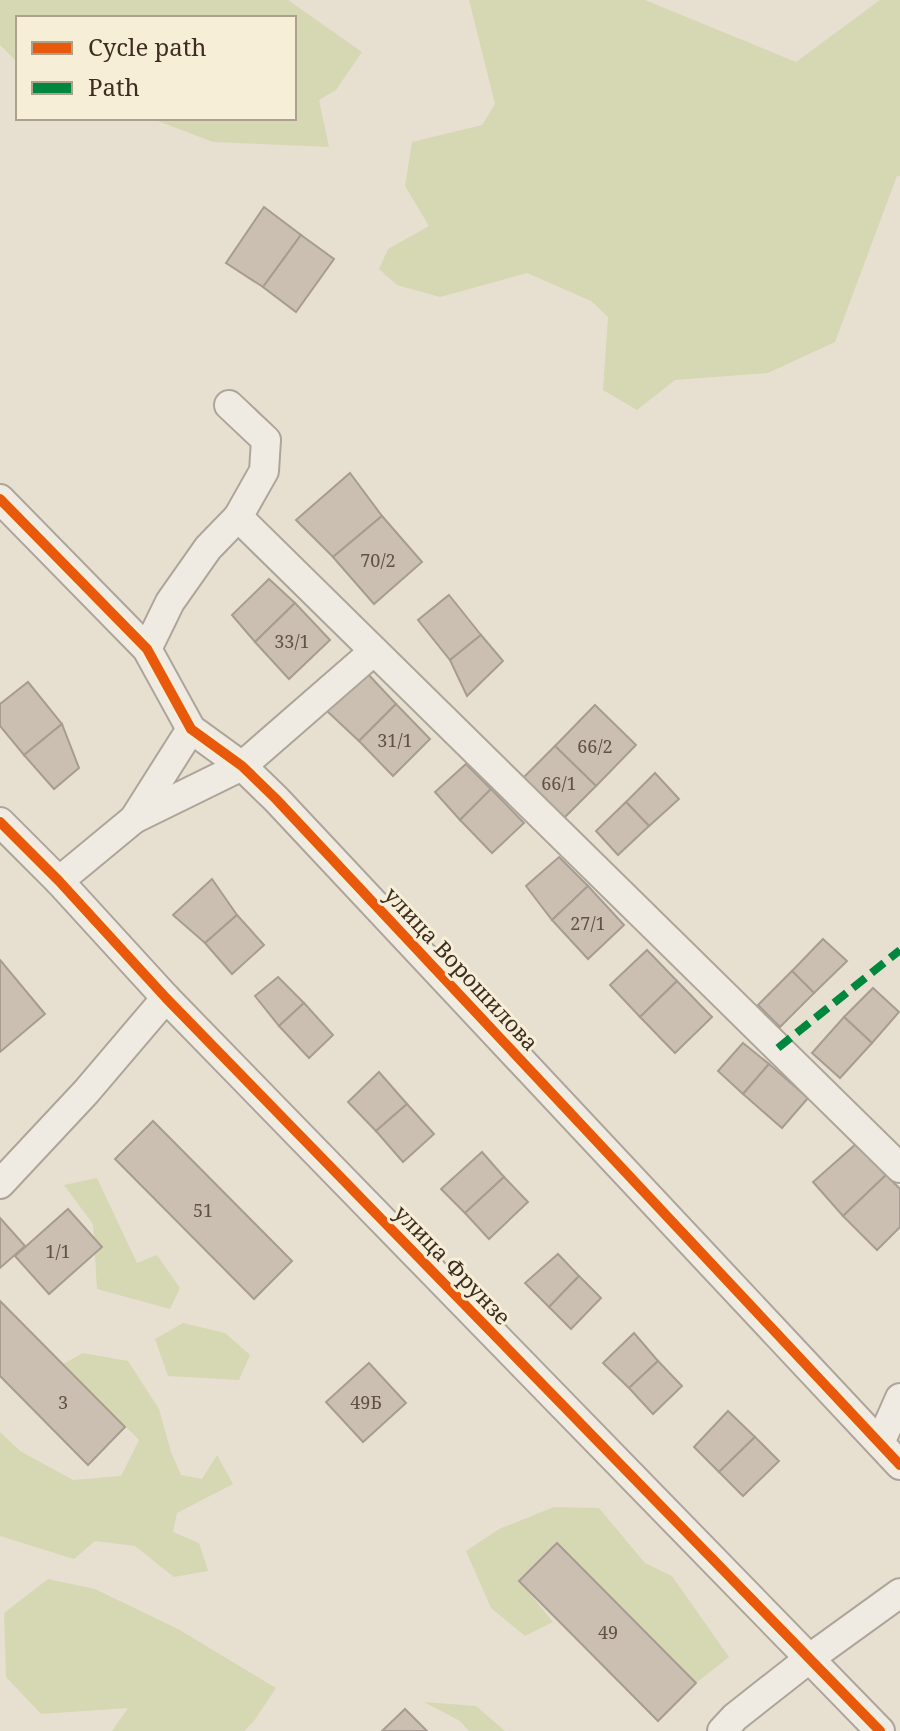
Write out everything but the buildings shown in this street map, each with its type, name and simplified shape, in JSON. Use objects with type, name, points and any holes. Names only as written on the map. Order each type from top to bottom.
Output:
[{"type":"street","points":[[147,649],[170,602],[208,548],[238,517],[264,471],[266,440],[229,405]]},
{"type":"street","name":"улица Ворошилова","points":[[0,499],[147,649],[191,729],[242,766],[276,799],[900,1465]]},
{"type":"street","points":[[238,517],[900,1168]]},
{"type":"street","points":[[59,881],[134,819],[242,766],[374,651]]},
{"type":"street","points":[[134,819],[191,729]]},
{"type":"street","name":"улица Фрунзе","points":[[0,822],[59,881],[166,998],[880,1731]]},
{"type":"street","points":[[0,1184],[86,1092],[166,998]]},
{"type":"street","points":[[880,1443],[900,1398]]},
{"type":"street","points":[[722,1731],[735,1717],[810,1658],[900,1593]]},
{"type":"green space","points":[[0,0],[288,0],[362,52],[336,90],[319,100],[329,147],[213,142],[155,120],[296,120],[296,16],[16,16],[16,61],[0,45]]},
{"type":"green space","points":[[469,0],[645,0],[796,62],[880,0],[900,0],[900,176],[897,176],[835,342],[768,373],[675,380],[637,410],[603,390],[608,317],[591,301],[527,273],[440,297],[397,285],[379,269],[388,249],[429,226],[405,186],[412,142],[482,125],[495,104]]},
{"type":"green space","points":[[97,1178],[137,1263],[157,1255],[180,1288],[170,1309],[97,1289],[93,1224],[64,1185]]},
{"type":"green space","points":[[183,1323],[225,1333],[250,1355],[239,1380],[168,1376],[155,1339]]},
{"type":"green space","points":[[83,1353],[128,1361],[159,1409],[181,1475],[202,1479],[217,1455],[233,1484],[177,1513],[173,1532],[199,1543],[208,1571],[174,1577],[135,1546],[95,1541],[74,1559],[0,1536],[0,1432],[20,1451],[73,1480],[121,1476],[139,1440],[63,1364]]},
{"type":"green space","points":[[554,1507],[599,1508],[645,1563],[672,1576],[729,1657],[696,1683],[557,1544],[519,1580],[553,1622],[525,1636],[491,1608],[466,1551],[499,1529]]},
{"type":"green space","points":[[48,1579],[95,1589],[178,1629],[276,1688],[244,1731],[112,1731],[128,1708],[41,1714],[6,1677],[4,1613]]},
{"type":"green space","points":[[424,1702],[476,1706],[505,1731],[469,1731],[460,1721]]},
{"type":"marked path","points":[[778,1048],[900,950]]},
{"type":"cycle path","points":[[0,499],[147,649],[191,729],[242,766],[276,799],[900,1465]]},
{"type":"cycle path","points":[[0,822],[59,881],[166,998],[880,1731]]}]
